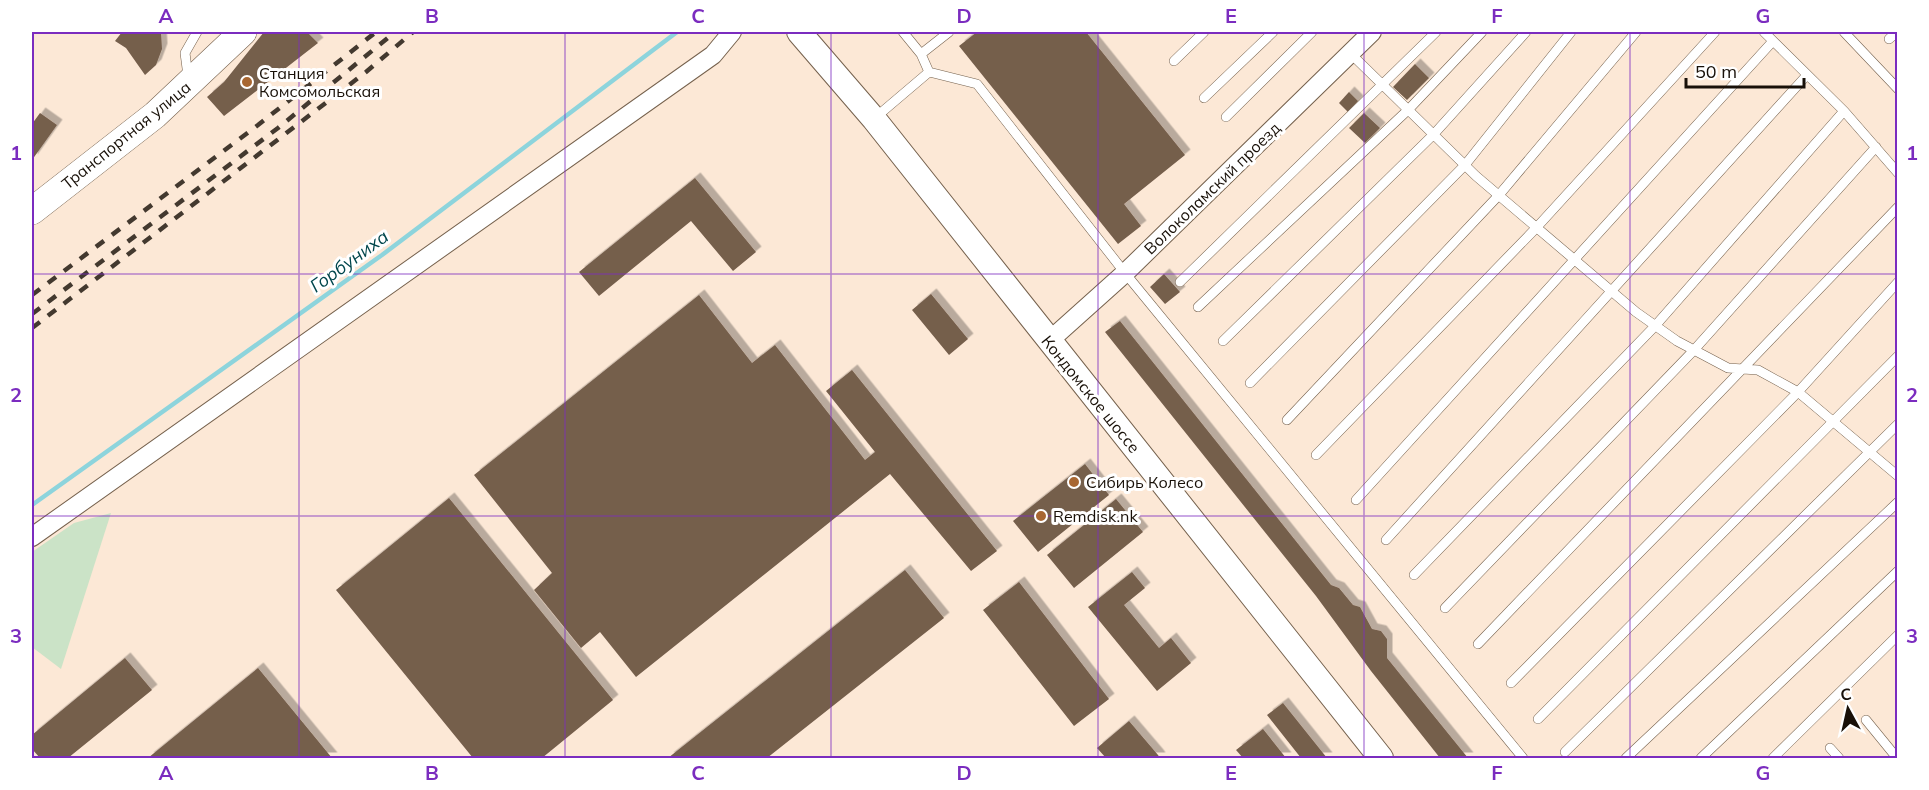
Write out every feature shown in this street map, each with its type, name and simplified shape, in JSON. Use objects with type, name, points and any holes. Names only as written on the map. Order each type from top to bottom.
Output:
[{"type":"main road","name":"Транспортная улица","points":[[32,211],[155,115],[243,32]]},
{"type":"street","points":[[32,537],[713,55],[732,32]]},
{"type":"street","name":"Кондомское шоссе","points":[[799,32],[874,119],[1048,342],[1381,759]]},
{"type":"street","name":"Волоколамский проезд","points":[[1048,342],[1125,273],[1372,32]]},
{"type":"lane","points":[[190,84],[185,53],[197,32]]},
{"type":"lane","points":[[903,32],[921,54],[929,72]]},
{"type":"lane","points":[[921,54],[949,32]]},
{"type":"lane","points":[[1174,61],[1204,32]]},
{"type":"lane","points":[[1204,98],[1274,32]]},
{"type":"lane","points":[[1226,117],[1312,32]]},
{"type":"lane","points":[[1180,282],[1436,32]]},
{"type":"lane","points":[[1198,307],[1409,109],[1482,32]]},
{"type":"lane","points":[[1223,341],[1434,134],[1526,32]]},
{"type":"lane","points":[[1250,383],[1465,165],[1571,32]]},
{"type":"lane","points":[[1287,420],[1499,195],[1636,32]]},
{"type":"lane","points":[[1316,455],[1537,227],[1715,32]]},
{"type":"lane","points":[[1764,32],[1844,111],[1898,172]]},
{"type":"lane","points":[[1844,32],[1898,89]]},
{"type":"lane","points":[[1889,39],[1897,32]]},
{"type":"lane","points":[[1356,500],[1773,41]]},
{"type":"lane","points":[[1350,53],[1465,165],[1655,326],[1728,368],[1758,370],[1798,392],[1898,476]]},
{"type":"lane","points":[[874,119],[929,72]]},
{"type":"lane","points":[[929,72],[977,84],[1125,273],[1523,759]]},
{"type":"lane","points":[[1386,540],[1807,75]]},
{"type":"lane","points":[[1414,575],[1655,326],[1844,111]]},
{"type":"lane","points":[[1445,608],[1694,350],[1876,147]]},
{"type":"lane","points":[[1479,644],[1898,207]]},
{"type":"lane","points":[[1511,683],[1798,392],[1898,282]]},
{"type":"lane","points":[[1538,719],[1898,356]]},
{"type":"lane","points":[[1565,752],[1898,424]]},
{"type":"lane","points":[[1626,759],[1898,502]]},
{"type":"lane","points":[[1701,759],[1898,571]]},
{"type":"lane","points":[[1773,759],[1898,635]]},
{"type":"lane","points":[[1866,720],[1897,759]]},
{"type":"lane","points":[[1830,748],[1839,759]]},
{"type":"green space","points":[[111,513],[61,669],[32,647],[32,552],[74,523]]},
{"type":"building","points":[[122,32],[161,32],[162,49],[156,65],[145,75],[126,48],[115,41]]},
{"type":"building","points":[[264,32],[307,32],[318,43],[224,116],[207,97],[224,82]]},
{"type":"building","points":[[977,32],[1086,32],[1185,155],[1124,204],[1141,226],[1118,244],[959,46]]},
{"type":"building","points":[[1415,64],[1429,78],[1407,100],[1393,87]]},
{"type":"building","points":[[1349,92],[1358,101],[1348,112],[1339,103]]},
{"type":"building","points":[[40,113],[57,125],[32,160],[32,124]]},
{"type":"building","points":[[1364,113],[1380,128],[1365,143],[1349,128]]},
{"type":"building","points":[[695,178],[756,252],[733,271],[691,221],[599,296],[579,272]]},
{"type":"building","points":[[1164,274],[1180,292],[1165,304],[1150,287]]},
{"type":"building","points":[[931,294],[968,339],[949,355],[912,310]]},
{"type":"building","points":[[699,295],[752,363],[775,345],[865,460],[875,452],[826,391],[852,370],[997,551],[971,571],[890,474],[636,677],[600,632],[581,648],[534,590],[552,573],[474,475]]},
{"type":"building","points":[[1120,321],[1331,585],[1339,588],[1353,605],[1360,607],[1372,629],[1381,631],[1387,639],[1387,658],[1468,758],[1440,758],[1371,671],[1316,596],[1105,332]]},
{"type":"building","points":[[1085,464],[1109,495],[1038,552],[1013,521]]},
{"type":"building","points":[[449,498],[613,700],[542,758],[473,758],[336,590]]},
{"type":"building","points":[[1116,499],[1143,532],[1074,588],[1047,555]]},
{"type":"building","points":[[905,570],[944,618],[767,758],[668,758]]},
{"type":"building","points":[[1132,572],[1145,588],[1124,605],[1159,648],[1171,638],[1191,663],[1157,691],[1088,607]]},
{"type":"building","points":[[1019,582],[1109,699],[1074,726],[983,610]]},
{"type":"building","points":[[125,658],[152,690],[68,758],[40,758],[32,749],[32,735]]},
{"type":"building","points":[[258,668],[332,758],[148,758]]},
{"type":"building","points":[[1283,703],[1327,758],[1301,758],[1267,715]]},
{"type":"building","points":[[1129,721],[1160,758],[1106,758],[1097,748]]},
{"type":"building","points":[[1263,729],[1286,758],[1243,758],[1236,750]]},
{"type":"waterway","name":"Горбуниха","points":[[32,505],[382,255],[677,32]]},
{"type":"railway","points":[[32,295],[258,125],[376,32]]},
{"type":"railway","points":[[32,314],[278,128],[395,32]]},
{"type":"railway","points":[[32,328],[366,72],[413,32]]},
{"type":"place","name":"Станция Комсомольская","points":[[247,82]]},
{"type":"place","name":"Сибирь Колесо","points":[[1074,482]]},
{"type":"place","name":"Remdisk.nk","points":[[1041,516]]}]
